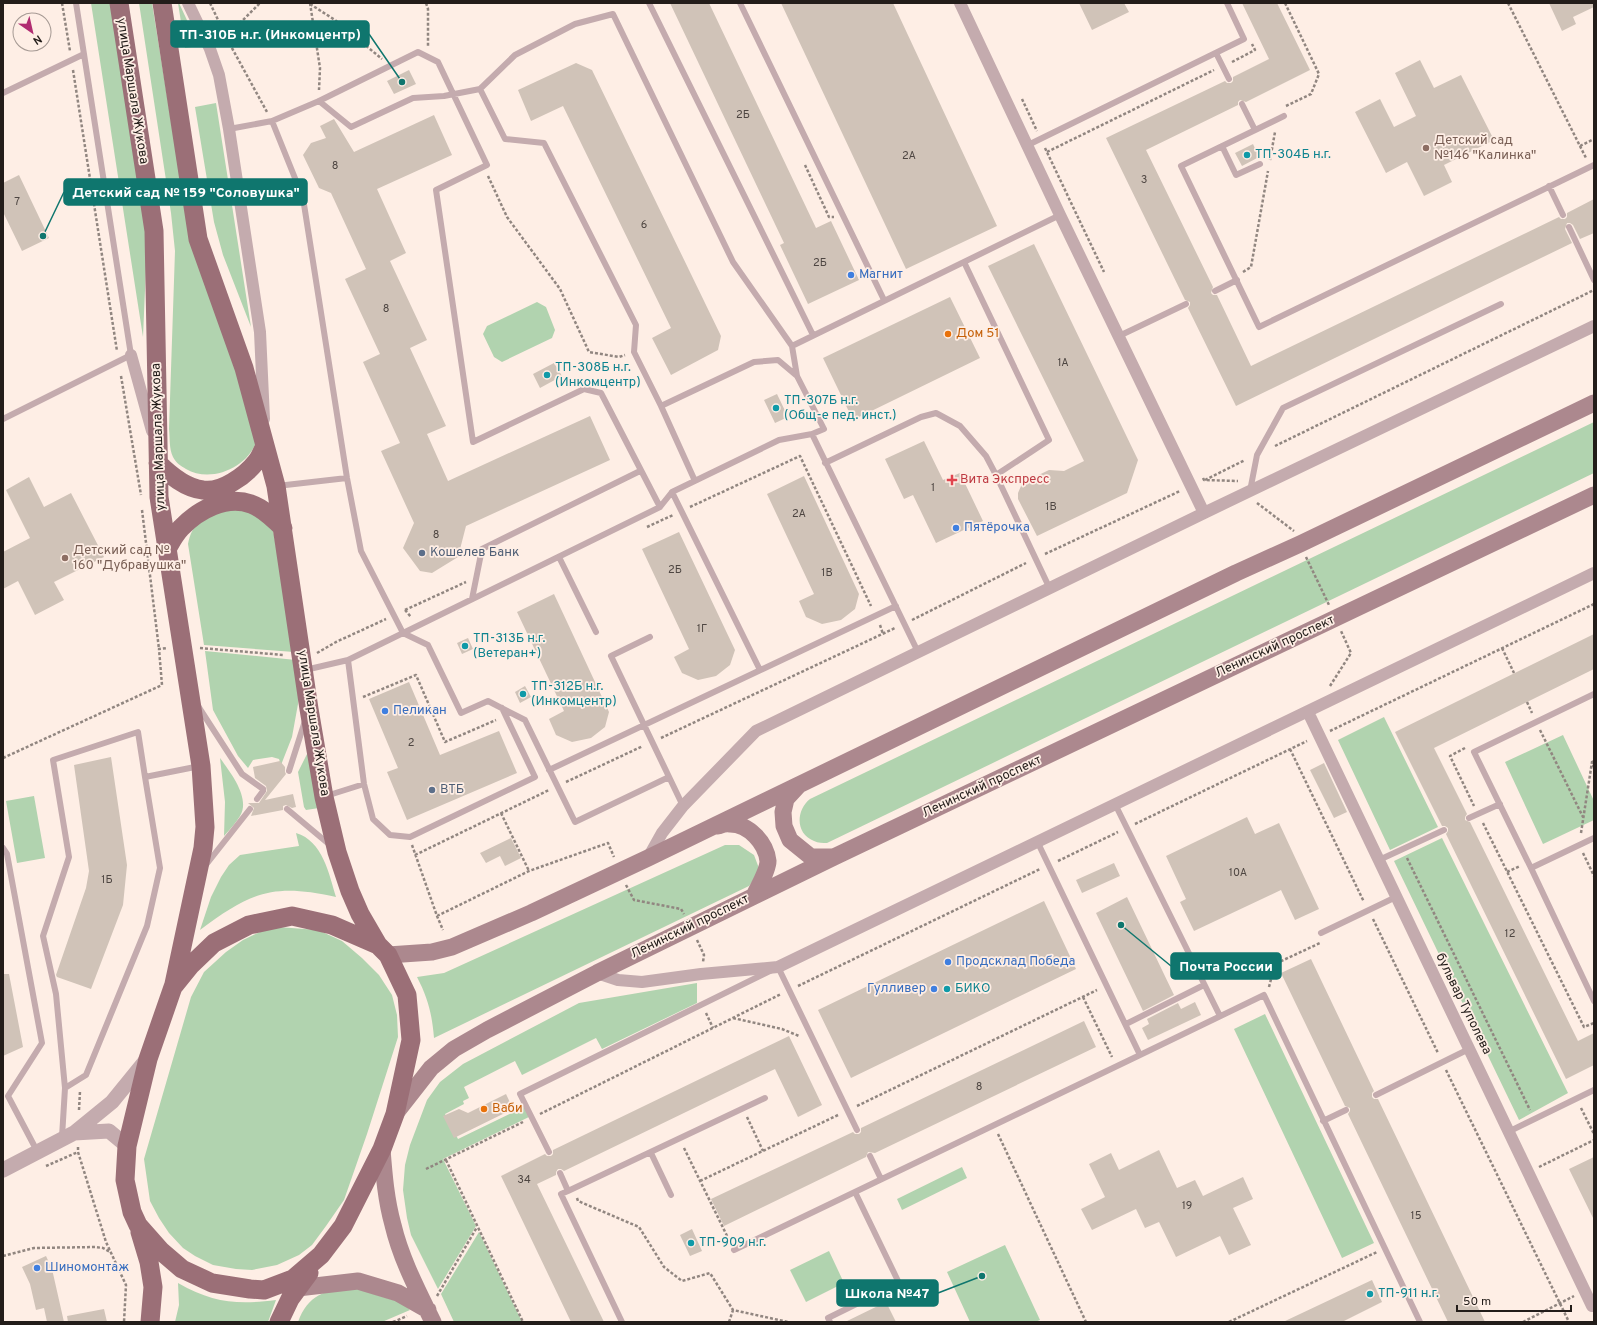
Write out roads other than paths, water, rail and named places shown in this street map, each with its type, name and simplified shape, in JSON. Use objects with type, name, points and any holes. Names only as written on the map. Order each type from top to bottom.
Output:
[{"type":"main road","name":"улица Маршала Жукова","points":[[119,3],[154,231],[158,497],[201,766],[205,827],[203,848],[173,987]]},
{"type":"main road","name":"улица Маршала Жукова","points":[[162,3],[198,239],[244,368],[276,486],[309,709],[324,797],[337,852],[350,891],[360,914],[383,950],[407,995],[411,1040],[395,1114],[382,1149],[342,1226],[321,1255]]},
{"type":"main road","points":[[150,1322],[153,1287],[149,1262],[138,1225],[132,1212],[125,1180],[127,1146],[148,1059],[173,987],[190,966],[214,943],[249,925],[292,916],[332,925],[383,950],[432,952],[452,947],[531,913],[648,858],[801,783],[1594,403]]},
{"type":"main road","points":[[158,457],[169,474],[188,486],[203,490],[218,489],[239,478],[256,462],[265,446]]},
{"type":"main road","name":"Ленинский проспект","points":[[395,1114],[431,1068],[454,1049],[596,973],[834,857],[1594,495]]},
{"type":"main road","points":[[167,549],[180,528],[198,513],[219,503],[234,502],[251,504],[270,515],[283,528]]},
{"type":"main road","points":[[801,783],[786,799],[783,812],[784,826],[790,840],[810,857],[834,857]]},
{"type":"main road","points":[[712,827],[730,824],[742,827],[753,832],[762,844],[768,862],[754,896]]},
{"type":"main road","points":[[382,1149],[385,1188],[393,1226],[409,1269],[430,1316]]},
{"type":"main road","points":[[138,1225],[162,1251],[182,1269],[212,1283],[264,1290],[297,1289],[358,1282],[398,1292],[430,1316]]},
{"type":"main road","points":[[264,1290],[293,1279],[321,1255]]},
{"type":"main road","points":[[280,1322],[290,1299],[321,1255]]},
{"type":"street","points":[[188,3],[210,49],[219,75],[229,129],[260,332],[265,446]]},
{"type":"street","points":[[960,3],[1060,215],[1204,513]]},
{"type":"street","points":[[648,858],[662,833],[683,806],[756,731],[1247,492],[1594,326]]},
{"type":"street","points":[[131,355],[158,457]]},
{"type":"street","points":[[596,973],[618,980],[642,982],[701,974],[778,967],[1594,573]]},
{"type":"street","name":"бульвар Туполева","points":[[1312,710],[1319,736],[1593,1308]]},
{"type":"street","points":[[3,1170],[73,1134],[112,1102],[148,1059]]},
{"type":"street","points":[[73,1134],[109,1131],[127,1146]]},
{"type":"lane","points":[[3,419],[131,355],[76,3]]},
{"type":"lane","points":[[649,3],[813,335]]},
{"type":"lane","points":[[740,3],[884,300]]},
{"type":"lane","points":[[1028,145],[1244,39],[1226,3]]},
{"type":"lane","points":[[303,663],[348,660],[660,507],[672,492],[779,440],[812,434],[824,429],[797,376],[792,346],[733,262],[613,14],[575,24],[515,55],[480,89],[444,96],[413,98],[350,127],[319,101]]},
{"type":"lane","points":[[229,129],[272,121],[319,101],[418,52],[438,62],[486,165],[436,190],[473,442],[584,389],[601,393],[640,471],[660,507]]},
{"type":"lane","points":[[1216,53],[1229,79]]},
{"type":"lane","points":[[3,94],[84,54]]},
{"type":"lane","points":[[480,89],[505,139],[544,143],[636,325],[634,352],[661,406],[695,481]]},
{"type":"lane","points":[[1242,104],[1255,130]]},
{"type":"lane","points":[[1284,116],[1181,166],[1259,327],[1592,166]]},
{"type":"lane","points":[[272,121],[303,198],[347,478],[361,551],[403,633],[428,645],[461,713],[488,701],[525,720],[575,822],[669,777]]},
{"type":"lane","points":[[1222,146],[1236,175],[1260,164]]},
{"type":"lane","points":[[1549,186],[1563,215]]},
{"type":"lane","points":[[792,346],[1060,215]]},
{"type":"lane","points":[[1569,227],[1594,280]]},
{"type":"lane","points":[[964,262],[1049,440],[996,474]]},
{"type":"lane","points":[[1215,290],[1236,278]]},
{"type":"lane","points":[[1119,336],[1186,304]]},
{"type":"lane","points":[[1247,492],[1257,455],[1283,408],[1500,304]]},
{"type":"lane","points":[[661,406],[754,362],[778,360],[797,376]]},
{"type":"lane","points":[[825,462],[921,417],[936,413],[960,426],[986,456],[996,474],[1050,589]]},
{"type":"lane","points":[[812,434],[918,652]]},
{"type":"lane","points":[[472,599],[482,549],[640,471]]},
{"type":"lane","points":[[276,486],[347,478]]},
{"type":"lane","points":[[672,492],[760,670]]},
{"type":"lane","points":[[559,557],[596,632]]},
{"type":"lane","points":[[549,770],[896,606]]},
{"type":"lane","points":[[650,637],[611,656],[683,806]]},
{"type":"lane","points":[[348,660],[364,784],[373,819],[390,835],[410,837],[535,777],[502,708]]},
{"type":"lane","points":[[190,693],[242,774],[263,790],[257,799]]},
{"type":"lane","points":[[1594,694],[1474,752],[1594,1001]]},
{"type":"lane","points":[[289,771],[309,709]]},
{"type":"lane","points":[[65,1088],[86,1075],[147,926],[160,868],[138,732],[53,760],[69,857],[43,936],[56,994],[65,1088],[73,1134]]},
{"type":"lane","points":[[145,777],[201,766]]},
{"type":"lane","points":[[324,797],[364,784]]},
{"type":"lane","points":[[1115,804],[1220,1016]]},
{"type":"lane","points":[[1468,818],[1500,804]]},
{"type":"lane","points":[[196,878],[250,809]]},
{"type":"lane","points":[[287,809],[337,852]]},
{"type":"lane","points":[[1379,860],[1444,830]]},
{"type":"lane","points":[[1531,868],[1594,838]]},
{"type":"lane","points":[[1037,841],[1140,1055]]},
{"type":"lane","points":[[3,848],[7,854],[42,1044],[8,1096],[38,1153]]},
{"type":"lane","points":[[1321,933],[1396,897]]},
{"type":"lane","points":[[549,1152],[520,1094],[778,967],[857,1130]]},
{"type":"lane","points":[[1126,1024],[1204,985]]},
{"type":"lane","points":[[732,1247],[856,1192],[1264,995],[1419,1320],[1412,1322]]},
{"type":"lane","points":[[1376,1095],[1469,1049]]},
{"type":"lane","points":[[1508,1132],[1594,1090]]},
{"type":"lane","points":[[622,1322],[561,1194],[651,1153],[765,1098]]},
{"type":"lane","points":[[1323,1121],[1346,1110]]},
{"type":"lane","points":[[651,1153],[672,1195]]},
{"type":"lane","points":[[870,1156],[881,1180]]},
{"type":"lane","points":[[560,1173],[570,1190]]},
{"type":"lane","points":[[830,1322],[828,1318],[899,1284],[856,1192]]},
{"type":"place","name":"ТП-310Б н.г. (Инкомцентр)","points":[[402,82]]},
{"type":"place","name":"Детский сад №146 \"Калинка\"","points":[[1426,148]]},
{"type":"place","name":"ТП-304Б н.г.","points":[[1247,155]]},
{"type":"place","name":"Детский сад № 159 \"Соловушка\"","points":[[43,236]]},
{"type":"place","name":"Магнит","points":[[851,275]]},
{"type":"place","name":"Дом 51","points":[[948,334]]},
{"type":"place","name":"ТП-308Б н.г. (Инкомцентр)","points":[[547,375]]},
{"type":"place","name":"ТП-307Б н.г. (Общ-е пед. инст.)","points":[[776,408]]},
{"type":"place","name":"Вита Экспресс","points":[[952,480]]},
{"type":"place","name":"Пятёрочка","points":[[956,528]]},
{"type":"place","name":"Кошелев Банк","points":[[422,553]]},
{"type":"place","name":"Детский сад № 160 \"Дубравушка\"","points":[[65,558]]},
{"type":"place","name":"ТП-313Б н.г. (Ветеран+)","points":[[465,646]]},
{"type":"place","name":"ТП-312Б н.г. (Инкомцентр)","points":[[523,694]]},
{"type":"place","name":"Пеликан","points":[[385,711]]},
{"type":"place","name":"ВТБ","points":[[432,790]]},
{"type":"place","name":"Почта России","points":[[1121,925]]},
{"type":"place","name":"Продсклад Победа","points":[[948,962]]},
{"type":"place","name":"Гулливер","points":[[934,989]]},
{"type":"place","name":"БИКО","points":[[947,989]]},
{"type":"place","name":"Ваби","points":[[484,1109]]},
{"type":"place","name":"ТП-909 н.г.","points":[[691,1243]]},
{"type":"place","name":"Шиномонтаж","points":[[37,1268]]},
{"type":"place","name":"Школа №47","points":[[982,1276]]},
{"type":"place","name":"ТП-911 н.г.","points":[[1370,1294]]}]
